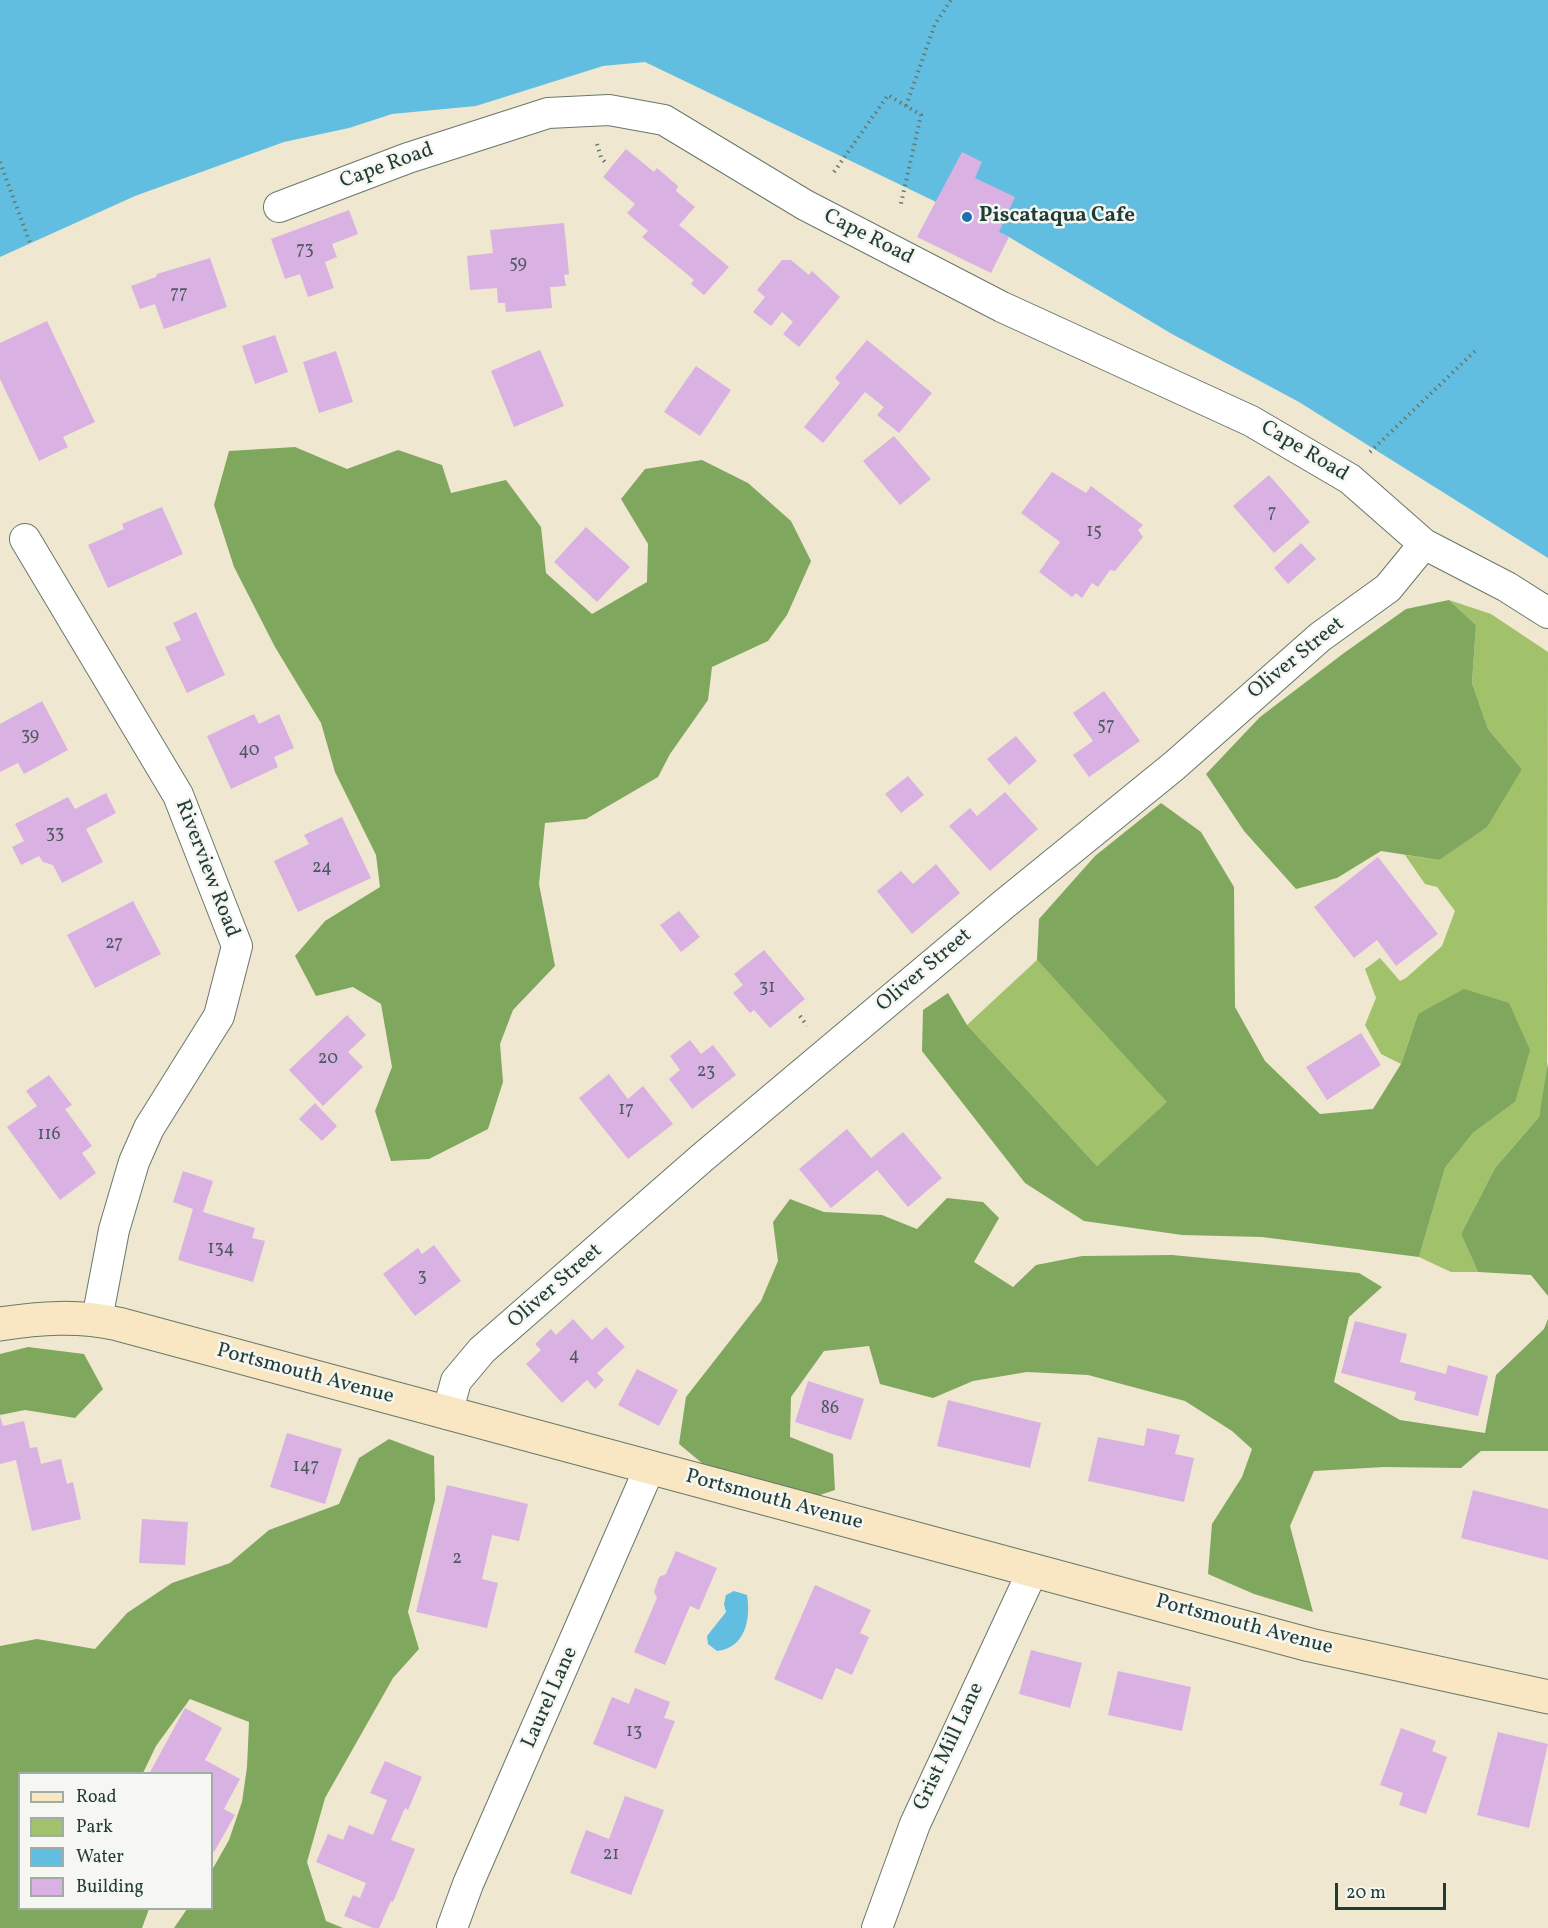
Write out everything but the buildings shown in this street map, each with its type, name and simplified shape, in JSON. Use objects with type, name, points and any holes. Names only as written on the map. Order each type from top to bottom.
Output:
[{"type":"main road","name":"Portsmouth Avenue","points":[[0,1324],[42,1318],[97,1319],[1310,1645],[1548,1697]]},
{"type":"street","name":"Cape Road","points":[[279,207],[408,158],[549,113],[609,110],[664,120],[805,206],[1002,307],[1251,421],[1350,480],[1424,544],[1507,587],[1548,613]]},
{"type":"street","name":"Riverview Road","points":[[25,539],[178,795],[237,945],[219,1016],[149,1128],[134,1162],[114,1230],[97,1319]]},
{"type":"street","name":"Oliver Street","points":[[447,1414],[456,1381],[482,1350],[703,1157],[994,912],[1173,766],[1320,637],[1388,588],[1424,544]]},
{"type":"street","name":"Laurel Lane","points":[[452,1928],[468,1884],[650,1467]]},
{"type":"street","name":"Grist Mill Lane","points":[[877,1928],[915,1824],[1033,1570]]},
{"type":"path","points":[[906,106],[935,24],[951,0]]},
{"type":"path","points":[[834,172],[888,95],[921,115],[900,208]]},
{"type":"path","points":[[0,162],[30,243]]},
{"type":"path","points":[[1369,452],[1476,350]]},
{"type":"green space","points":[[295,447],[347,469],[398,450],[442,465],[451,493],[506,480],[541,527],[546,573],[592,614],[647,582],[648,544],[621,499],[645,469],[702,460],[748,483],[791,521],[811,561],[787,615],[768,641],[712,667],[708,700],[670,754],[658,777],[586,819],[545,823],[539,884],[555,966],[513,1010],[500,1044],[503,1082],[488,1129],[429,1159],[391,1161],[375,1111],[392,1067],[381,1004],[353,987],[316,996],[295,956],[325,921],[380,887],[376,855],[335,772],[321,723],[275,647],[234,567],[214,505],[229,451]]},
{"type":"green space","points":[[1449,600],[1491,614],[1548,652],[1547,1076],[1539,1117],[1495,1168],[1461,1234],[1478,1272],[1451,1272],[1419,1257],[1445,1168],[1473,1133],[1515,1102],[1418,1014],[1401,1064],[1381,1054],[1365,1025],[1376,998],[1365,969],[1380,958],[1400,981],[1406,978],[1442,946],[1455,911],[1437,887],[1425,884],[1405,855],[1439,860],[1522,769],[1488,729],[1472,683],[1476,625]]},
{"type":"green space","points":[[1449,600],[1476,625],[1472,683],[1488,729],[1522,769],[1487,827],[1439,860],[1381,851],[1337,878],[1296,889],[1244,831],[1206,774],[1260,717],[1344,653],[1406,609]]},
{"type":"green space","points":[[1161,803],[1201,832],[1234,887],[1235,1007],[1265,1061],[1320,1114],[1373,1109],[1401,1064],[1418,1014],[1464,989],[1509,1003],[1530,1050],[1515,1102],[1473,1133],[1445,1168],[1419,1257],[1262,1237],[1182,1235],[1084,1221],[1025,1183],[922,1051],[923,1010],[948,993],[967,1025],[1097,1166],[1167,1102],[1037,960],[1039,919],[1095,856]]},
{"type":"green space","points":[[1037,960],[1168,1102],[1097,1166],[967,1025]]},
{"type":"green space","points":[[1548,1063],[1548,1296],[1531,1275],[1478,1272],[1461,1234],[1495,1168],[1539,1117]]},
{"type":"green space","points":[[947,1198],[983,1202],[999,1218],[974,1262],[1013,1287],[1036,1265],[1082,1256],[1172,1255],[1359,1273],[1382,1287],[1349,1317],[1334,1382],[1400,1420],[1485,1433],[1496,1375],[1544,1329],[1548,1319],[1548,1451],[1481,1451],[1461,1468],[1384,1467],[1314,1471],[1290,1526],[1313,1612],[1254,1594],[1208,1574],[1212,1524],[1242,1477],[1252,1449],[1232,1431],[1185,1401],[1088,1375],[1027,1372],[973,1381],[933,1398],[880,1384],[869,1346],[824,1351],[791,1397],[790,1437],[833,1454],[835,1490],[808,1499],[714,1473],[679,1444],[686,1397],[761,1301],[778,1261],[773,1222],[790,1199],[824,1212],[882,1215],[917,1229]]},
{"type":"green space","points":[[28,1347],[84,1354],[103,1389],[75,1418],[25,1410],[0,1415],[0,1354]]},
{"type":"green space","points":[[389,1439],[434,1456],[435,1500],[408,1612],[419,1649],[393,1678],[325,1798],[307,1862],[326,1921],[343,1928],[174,1928],[186,1910],[213,1910],[213,1868],[229,1840],[242,1802],[247,1767],[249,1722],[190,1699],[156,1746],[143,1772],[18,1772],[18,1910],[149,1910],[142,1928],[0,1928],[0,1646],[37,1639],[95,1649],[127,1613],[172,1583],[230,1563],[269,1530],[339,1504],[359,1458]]},
{"type":"water","points":[[0,0],[1548,0],[1548,558],[1299,402],[1172,334],[1009,237],[645,62],[603,66],[476,106],[392,114],[349,128],[284,142],[135,196],[0,257]]},
{"type":"water","points":[[734,1591],[747,1595],[747,1623],[740,1639],[734,1645],[717,1651],[708,1644],[707,1636],[726,1612],[724,1604],[726,1595]]},
{"type":"place","name":"Piscataqua Cafe","points":[[967,217]]}]
